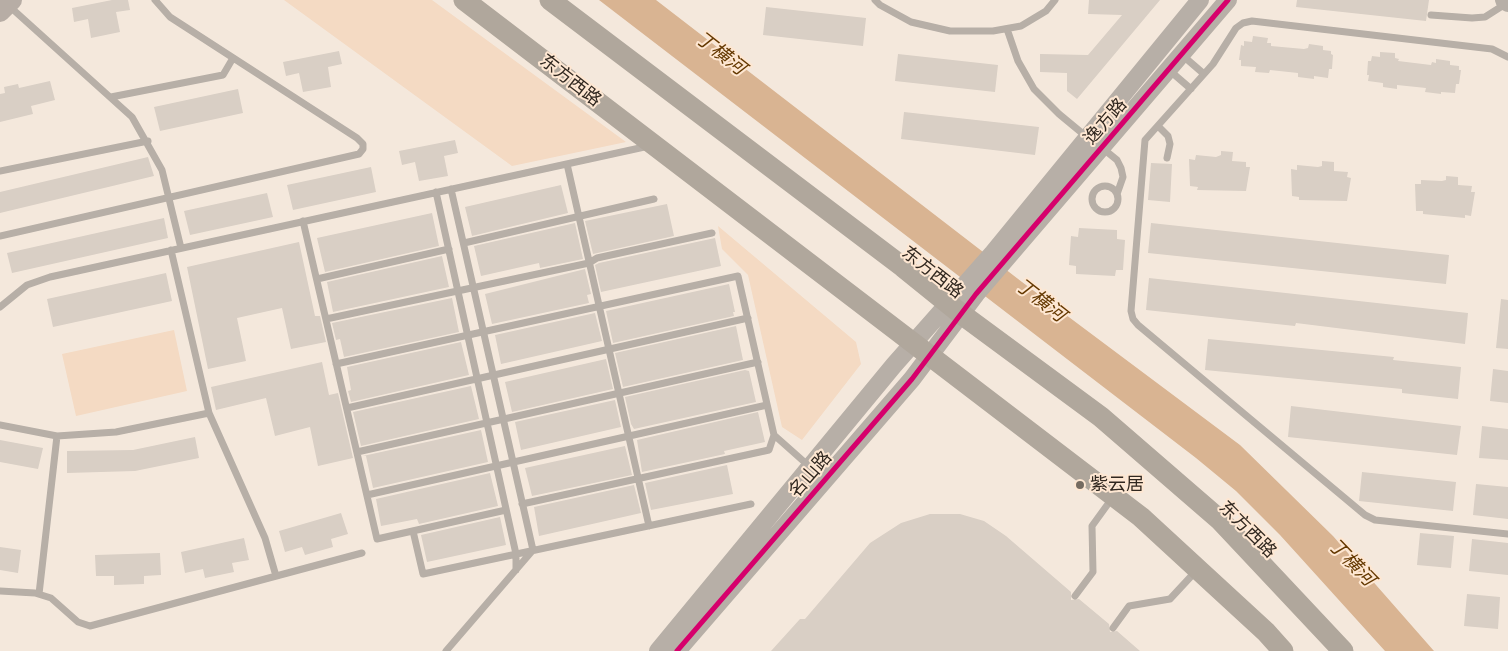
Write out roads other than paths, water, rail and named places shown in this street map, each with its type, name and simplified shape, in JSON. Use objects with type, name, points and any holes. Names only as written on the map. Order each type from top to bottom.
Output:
[{"type":"main road","name":"东方西路","points":[[464,0],[1140,517],[1266,632],[1283,651]]},
{"type":"main road","name":"东方西路","points":[[550,0],[962,300],[1220,520],[1344,651]]},
{"type":"street","name":"逸方路","points":[[999,257],[1088,137],[1200,0]]},
{"type":"street","name":"逸方路","points":[[999,257],[1102,148],[1228,0]]},
{"type":"street","points":[[1504,0],[1508,3]]},
{"type":"street","name":"名山路","points":[[658,651],[810,467],[921,349],[999,257]]},
{"type":"street","name":"名山路","points":[[677,651],[912,379],[921,349]]},
{"type":"lane","points":[[0,236],[359,154],[363,149],[363,144],[357,138],[170,17],[155,0]]},
{"type":"lane","points":[[876,0],[880,5],[911,22],[950,31],[993,32],[1021,26],[1046,11],[1056,0]]},
{"type":"lane","points":[[1431,15],[1485,17],[1508,3]]},
{"type":"lane","points":[[7,6],[132,117],[148,141],[162,170],[181,248]]},
{"type":"lane","points":[[1508,57],[1492,49],[1252,21],[1243,23],[1236,28],[1204,74],[1145,140],[1143,150],[1145,160],[1131,311],[1133,319],[1138,325],[1364,516],[1375,520],[1508,534]]},
{"type":"lane","points":[[1007,29],[1018,61],[1034,89],[1059,114],[1117,160],[1123,177],[1117,194]]},
{"type":"lane","points":[[1182,55],[1204,74]]},
{"type":"lane","points":[[111,97],[223,75],[233,58]]},
{"type":"lane","points":[[1169,70],[1191,89]]},
{"type":"lane","points":[[1158,126],[1168,136],[1170,144],[1167,158]]},
{"type":"lane","points":[[0,171],[148,141]]},
{"type":"lane","points":[[0,307],[27,285],[50,277],[652,145]]},
{"type":"lane","points":[[567,164],[649,526]]},
{"type":"lane","points":[[451,189],[533,550]]},
{"type":"lane","points":[[436,192],[516,554],[516,570]]},
{"type":"lane","points":[[464,243],[654,199]]},
{"type":"lane","points":[[303,222],[377,539],[506,510]]},
{"type":"lane","points":[[326,319],[589,263],[597,258],[712,233]]},
{"type":"lane","points":[[316,279],[449,249]]},
{"type":"lane","points":[[171,250],[209,413],[265,538],[276,576]]},
{"type":"lane","points":[[336,364],[738,276],[774,435],[769,450],[522,504]]},
{"type":"lane","points":[[347,408],[748,318]]},
{"type":"lane","points":[[357,452],[758,362]]},
{"type":"lane","points":[[367,494],[767,405]]},
{"type":"lane","points":[[0,425],[57,436],[116,432],[209,413]]},
{"type":"lane","points":[[774,435],[810,467]]},
{"type":"lane","points":[[39,594],[57,436]]},
{"type":"lane","points":[[1075,596],[1093,572],[1092,526],[1114,497]]},
{"type":"lane","points":[[413,531],[423,574],[751,504]]},
{"type":"lane","points":[[446,651],[533,550]]},
{"type":"lane","points":[[0,591],[39,594],[51,598],[78,622],[90,626],[362,553]]},
{"type":"lane","points":[[1113,628],[1129,606],[1170,599],[1198,569]]},
{"type":"water","name":"丁横河","points":[[599,0],[656,0],[1022,282],[1240,445],[1333,536],[1434,651],[1385,651],[1280,535],[1236,491],[1196,458]]},
{"type":"place","name":"紫云居","points":[[1080,485]]}]
